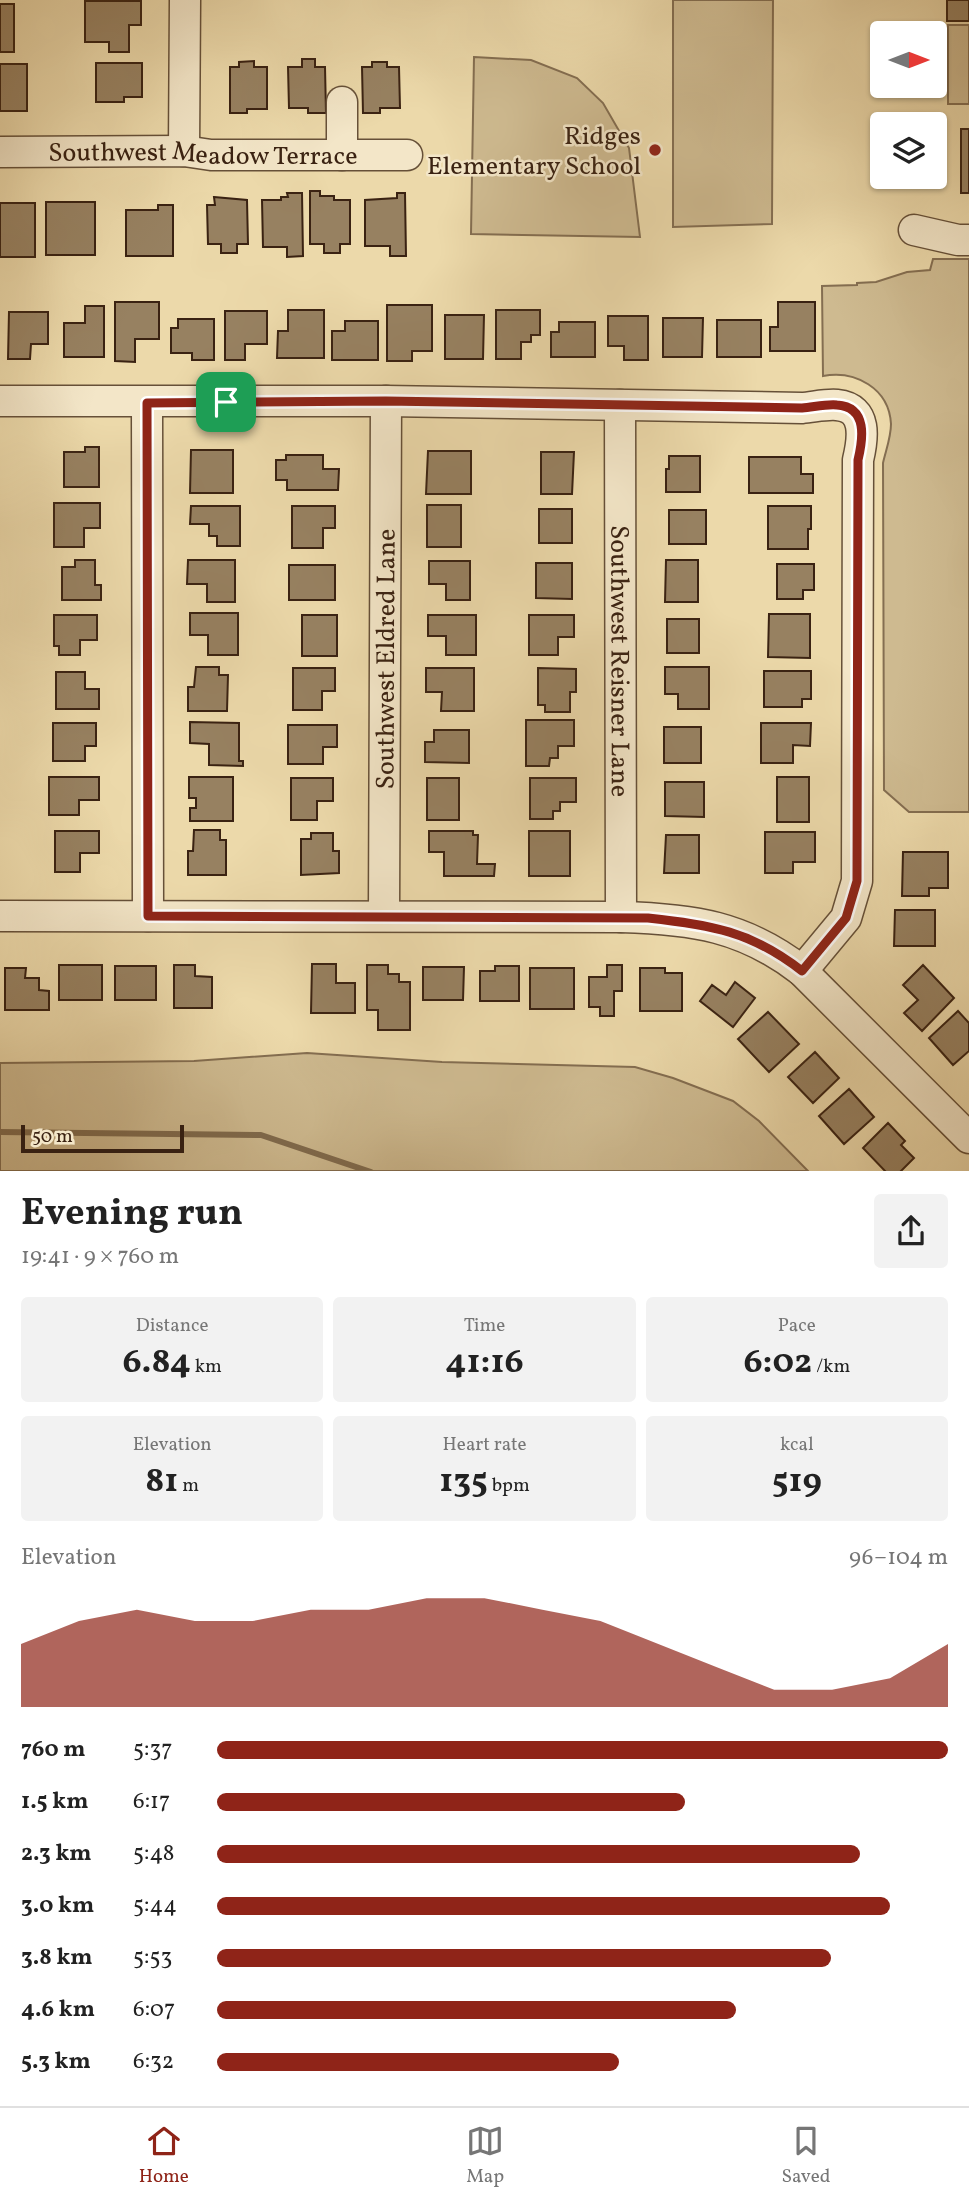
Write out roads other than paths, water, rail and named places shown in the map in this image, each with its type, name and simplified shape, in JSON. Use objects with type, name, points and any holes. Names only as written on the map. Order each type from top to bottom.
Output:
[{"type":"street","points":[[184,151],[185,0]]},
{"type":"street","points":[[342,102],[342,155]]},
{"type":"street","name":"Southwest Meadow Terrace","points":[[0,152],[184,151],[211,155],[407,155]]},
{"type":"street","points":[[914,230],[969,240]]},
{"type":"street","points":[[0,401],[386,401],[802,408],[840,405],[855,413],[863,436],[858,460],[857,881],[846,918],[802,971]]},
{"type":"street","name":"Southwest Eldred Lane","points":[[384,916],[386,401]]},
{"type":"street","points":[[147,403],[148,916]]},
{"type":"street","name":"Southwest Reisner Lane","points":[[620,405],[621,917]]},
{"type":"street","points":[[0,916],[621,917],[699,923],[735,933],[777,951],[802,971],[969,1138]]},
{"type":"waterway","points":[[0,1132],[261,1135],[368,1171]]},
{"type":"place","name":"Ridges Elementary School","points":[[655,150]]}]
